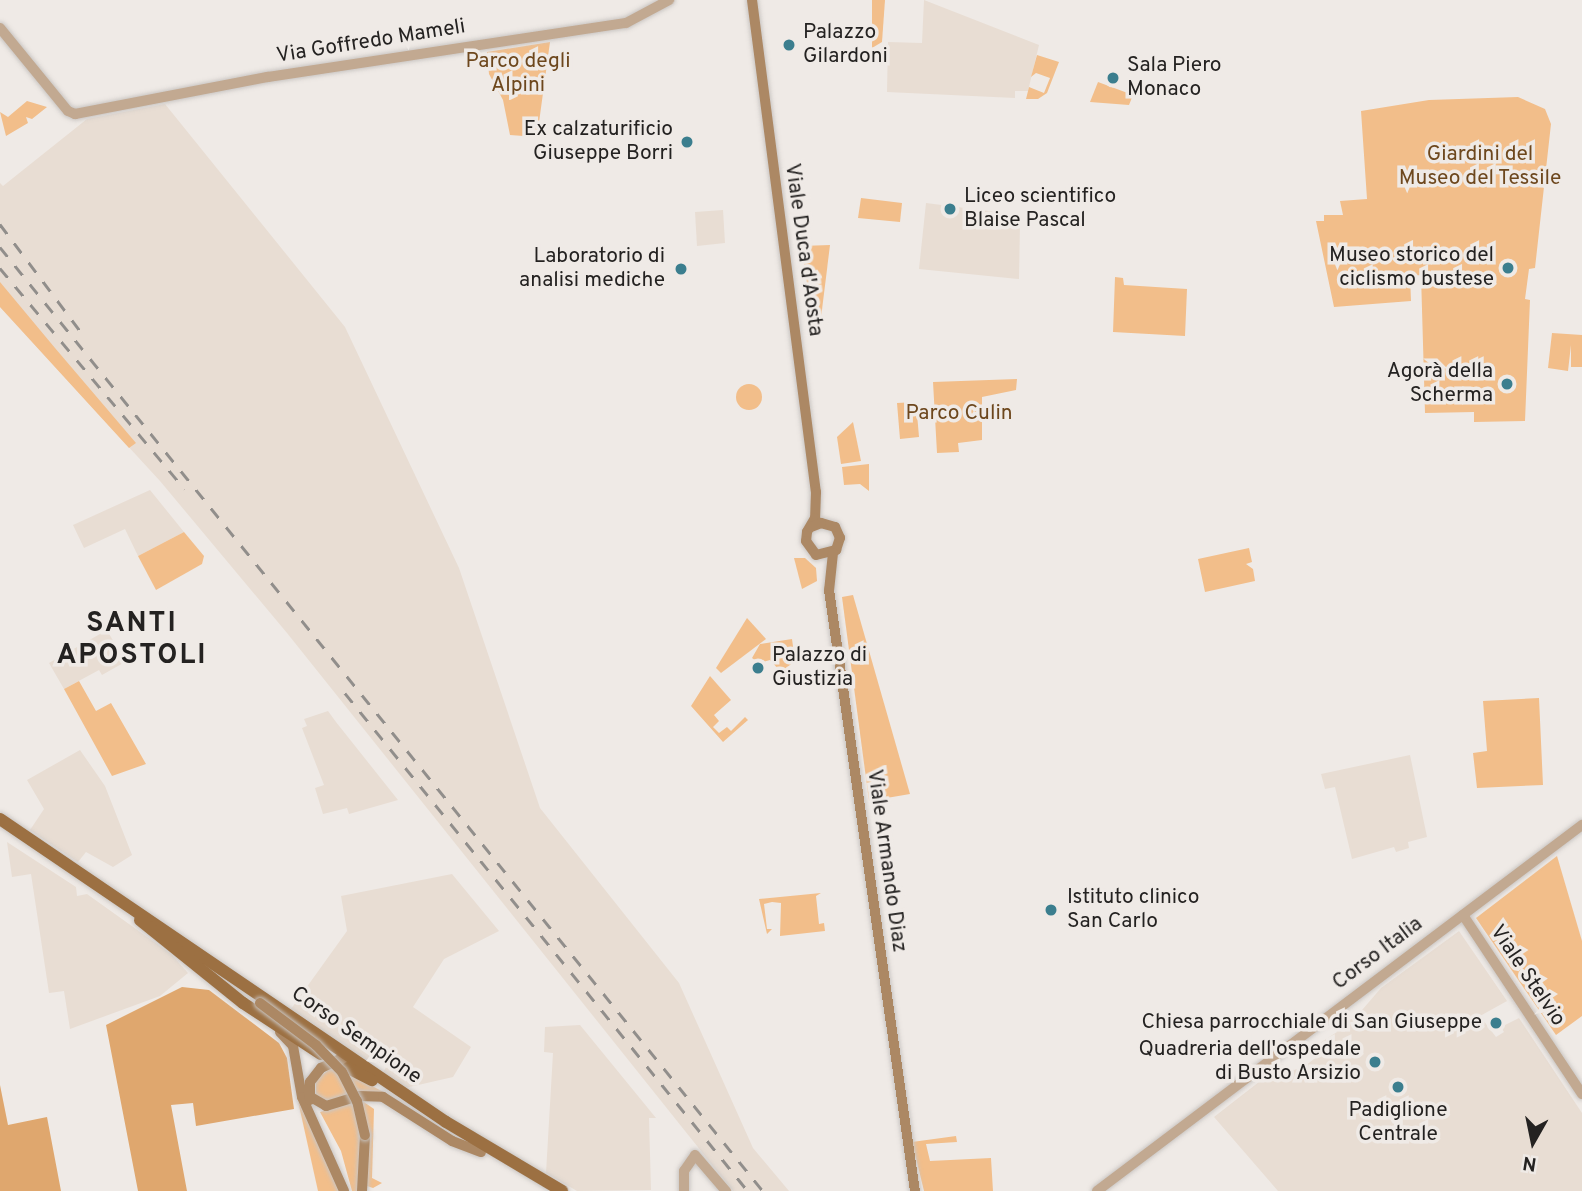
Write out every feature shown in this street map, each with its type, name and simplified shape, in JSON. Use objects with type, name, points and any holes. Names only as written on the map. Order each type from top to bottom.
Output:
[{"type":"main road","name":"Viale Duca d'Aosta","points":[[746,0],[751,14]]},
{"type":"main road","name":"Viale Duca d'Aosta","points":[[752,0],[751,14],[816,492],[829,524]]},
{"type":"main road","name":"Viale Duca d'Aosta","points":[[811,527],[816,492]]},
{"type":"main road","points":[[829,524],[840,538],[833,553],[816,555],[806,541],[811,527],[829,524]]},
{"type":"main road","name":"Viale Armando Diaz","points":[[833,553],[830,590],[904,1137]]},
{"type":"main road","name":"Viale Armando Diaz","points":[[816,555],[830,590]]},
{"type":"main road","name":"Corso Sempione","points":[[0,819],[130,910],[270,1023],[321,1054]]},
{"type":"main road","name":"Corso Sempione","points":[[130,910],[149,919],[354,1066],[481,1152],[548,1191]]},
{"type":"main road","points":[[149,919],[331,1058],[354,1093],[365,1135],[362,1191]]},
{"type":"main road","points":[[270,1023],[293,1046],[302,1097],[346,1191]]},
{"type":"main road","points":[[346,1191],[340,1157],[309,1096],[311,1078],[326,1065],[341,1060],[354,1066]]},
{"type":"main road","name":"Corso Sempione","points":[[354,1066],[562,1191]]},
{"type":"main road","points":[[309,1096],[326,1106],[359,1096],[383,1097],[452,1141],[481,1152]]},
{"type":"main road","points":[[904,1137],[916,1167],[918,1191]]},
{"type":"main road","points":[[904,1137],[908,1191]]},
{"type":"main road","points":[[904,1137],[918,1191]]},
{"type":"street","name":"Via Goffredo Mameli","points":[[3,32],[68,111],[75,114],[258,79],[626,23],[669,0]]},
{"type":"street","name":"Corso Italia","points":[[1097,1191],[1582,825]]},
{"type":"street","name":"Viale Stelvio","points":[[1463,915],[1582,1094]]},
{"type":"street","points":[[684,1191],[684,1171],[695,1155],[726,1191]]},
{"type":"shaded area","points":[[924,0],[1039,45],[1028,91],[1015,91],[1015,98],[887,92],[888,42],[922,43]]},
{"type":"shaded area","points":[[165,104],[345,327],[459,568],[540,808],[679,983],[753,1148],[789,1191],[733,1191],[287,633],[160,481],[0,307],[0,183],[3,186],[87,119]]},
{"type":"shaded area","points":[[926,203],[1012,214],[1020,223],[1019,279],[919,269]]},
{"type":"shaded area","points":[[723,210],[725,243],[697,246],[695,212]]},
{"type":"shaded area","points":[[150,490],[184,532],[138,556],[125,529],[84,548],[73,525]]},
{"type":"shaded area","points":[[107,630],[125,662],[102,675],[99,670],[64,689],[49,663]]},
{"type":"shaded area","points":[[328,711],[398,800],[349,814],[347,808],[323,814],[315,788],[324,785],[302,728],[307,726],[304,719]]},
{"type":"shaded area","points":[[80,750],[105,786],[132,855],[113,867],[86,852],[78,862],[30,830],[44,809],[27,780]]},
{"type":"shaded area","points":[[1410,755],[1427,837],[1408,842],[1409,848],[1396,852],[1394,847],[1352,859],[1335,787],[1325,789],[1321,774]]},
{"type":"shaded area","points":[[7,842],[76,887],[77,896],[87,894],[171,954],[188,973],[160,996],[70,1029],[64,991],[49,993],[31,874],[12,877]]},
{"type":"shaded area","points":[[452,874],[499,931],[444,959],[413,1007],[471,1047],[453,1077],[405,1088],[383,1073],[386,1067],[373,1058],[369,1063],[291,1009],[347,931],[341,896]]},
{"type":"shaded area","points":[[1459,931],[1507,1001],[1480,1016],[1496,1037],[1504,1032],[1501,1027],[1519,1018],[1582,1113],[1582,1191],[1278,1191],[1214,1117],[1282,1064],[1294,1070],[1305,1066],[1323,1052],[1317,1045],[1337,1032],[1334,1027],[1356,1017],[1381,988]]},
{"type":"shaded area","points":[[182,987],[209,990],[279,1043],[287,1058],[294,1109],[196,1126],[193,1103],[171,1105],[187,1191],[138,1191],[106,1025]]},
{"type":"shaded area","points":[[580,1025],[656,1118],[649,1118],[651,1190],[577,1191],[546,1173],[553,1053],[544,1052],[545,1027]]},
{"type":"shaded area","points":[[0,1085],[8,1125],[47,1117],[61,1191],[0,1191]]},
{"type":"green space","points":[[872,0],[885,0],[882,42],[872,48]]},
{"type":"green space","name":"Parco degli Alpini","points":[[550,42],[537,137],[510,135],[503,100],[489,74],[487,52]]},
{"type":"green space","points":[[1037,55],[1059,62],[1047,93],[1038,99],[1026,99],[1029,87],[1044,93],[1050,78],[1036,73],[1031,77]]},
{"type":"green space","points":[[1098,82],[1133,95],[1129,105],[1090,102]]},
{"type":"green space","name":"Giardini del Museo del Tessile","points":[[1518,97],[1545,109],[1551,124],[1535,268],[1529,269],[1525,299],[1530,300],[1525,421],[1474,422],[1474,412],[1425,413],[1421,275],[1410,276],[1411,301],[1334,307],[1316,221],[1324,221],[1324,215],[1343,215],[1340,201],[1367,199],[1361,111],[1429,100]]},
{"type":"green space","points":[[27,101],[47,107],[32,119],[26,117],[28,123],[6,136],[0,112],[8,117]]},
{"type":"green space","points":[[861,198],[902,203],[900,222],[858,218]]},
{"type":"green space","points":[[830,245],[818,326],[813,321],[801,246]]},
{"type":"green space","points":[[1115,277],[1123,278],[1124,285],[1187,289],[1185,336],[1113,332]]},
{"type":"green space","points":[[0,282],[136,443],[129,448],[0,307]]},
{"type":"green space","points":[[1552,333],[1582,335],[1582,367],[1571,367],[1571,345],[1568,371],[1548,368]]},
{"type":"green space","name":"Parco Culin","points":[[1017,379],[1016,390],[982,397],[982,440],[958,443],[959,452],[937,453],[933,382]]},
{"type":"green space","points":[[749,384],[758,388],[762,397],[758,406],[749,410],[740,406],[736,397],[740,388]]},
{"type":"green space","points":[[916,402],[919,437],[900,439],[897,403]]},
{"type":"green space","points":[[853,422],[861,461],[841,464],[837,437]]},
{"type":"green space","points":[[869,464],[869,491],[860,484],[844,485],[842,467]]},
{"type":"green space","points":[[184,532],[204,556],[202,564],[156,590],[138,556]]},
{"type":"green space","points":[[1249,548],[1252,562],[1246,564],[1253,569],[1255,581],[1205,592],[1198,559]]},
{"type":"green space","points":[[794,558],[805,558],[816,568],[817,581],[802,589]]},
{"type":"green space","points":[[853,595],[910,794],[869,801],[842,597]]},
{"type":"green space","points":[[747,618],[766,639],[721,673],[716,668]]},
{"type":"green space","points":[[792,639],[795,661],[781,672],[770,660],[759,663],[752,658],[760,644]]},
{"type":"green space","points":[[710,676],[731,700],[714,715],[719,721],[713,727],[719,733],[727,727],[731,731],[745,717],[748,720],[723,742],[691,706]]},
{"type":"green space","points":[[79,681],[96,711],[111,703],[146,764],[112,776],[64,689]]},
{"type":"green space","points":[[1539,698],[1543,785],[1477,788],[1473,753],[1487,751],[1483,701]]},
{"type":"green space","points":[[1557,856],[1582,941],[1582,1016],[1556,1035],[1476,918]]},
{"type":"green space","points":[[821,893],[816,896],[819,924],[824,923],[825,931],[780,936],[781,903],[772,902],[764,904],[767,929],[772,929],[767,934],[759,899]]},
{"type":"green space","points":[[332,1067],[385,1093],[364,1092],[331,1102],[316,1097],[316,1080]]},
{"type":"green space","points":[[361,1100],[374,1109],[372,1178],[382,1183],[373,1188],[367,1186],[369,1134]]},
{"type":"green space","points":[[298,1101],[340,1191],[318,1191]]},
{"type":"green space","points":[[353,1102],[362,1143],[358,1191],[352,1191],[341,1151],[320,1112]]},
{"type":"green space","points":[[956,1136],[957,1142],[926,1144],[930,1161],[991,1158],[993,1191],[924,1191],[912,1142]]},
{"type":"railway","points":[[0,224],[84,336]]},
{"type":"railway","points":[[0,247],[763,1191]]},
{"type":"railway","points":[[0,268],[185,489]]},
{"type":"railway","points":[[345,693],[748,1191]]},
{"type":"place","name":"Palazzo Gilardoni","points":[[789,45]]},
{"type":"place","name":"Sala Piero Monaco","points":[[1113,78]]},
{"type":"place","name":"Ex calzaturificio Giuseppe Borri","points":[[687,142]]},
{"type":"place","name":"Liceo scientifico Blaise Pascal","points":[[950,209]]},
{"type":"place","name":"Museo storico del ciclismo bustese","points":[[1508,268]]},
{"type":"place","name":"Laboratorio di analisi mediche","points":[[681,269]]},
{"type":"place","name":"Agorà della Scherma","points":[[1507,384]]},
{"type":"place","name":"Palazzo di Giustizia","points":[[758,668]]},
{"type":"place","name":"Istituto clinico San Carlo","points":[[1051,910]]},
{"type":"place","name":"Chiesa parrocchiale di San Giuseppe","points":[[1496,1023]]},
{"type":"place","name":"Quadreria dell'ospedale di Busto Arsizio","points":[[1375,1062]]},
{"type":"place","name":"Padiglione Centrale","points":[[1398,1087]]},
{"type":"district","name":"SANTI APOSTOLI","points":[[132,640]]}]
